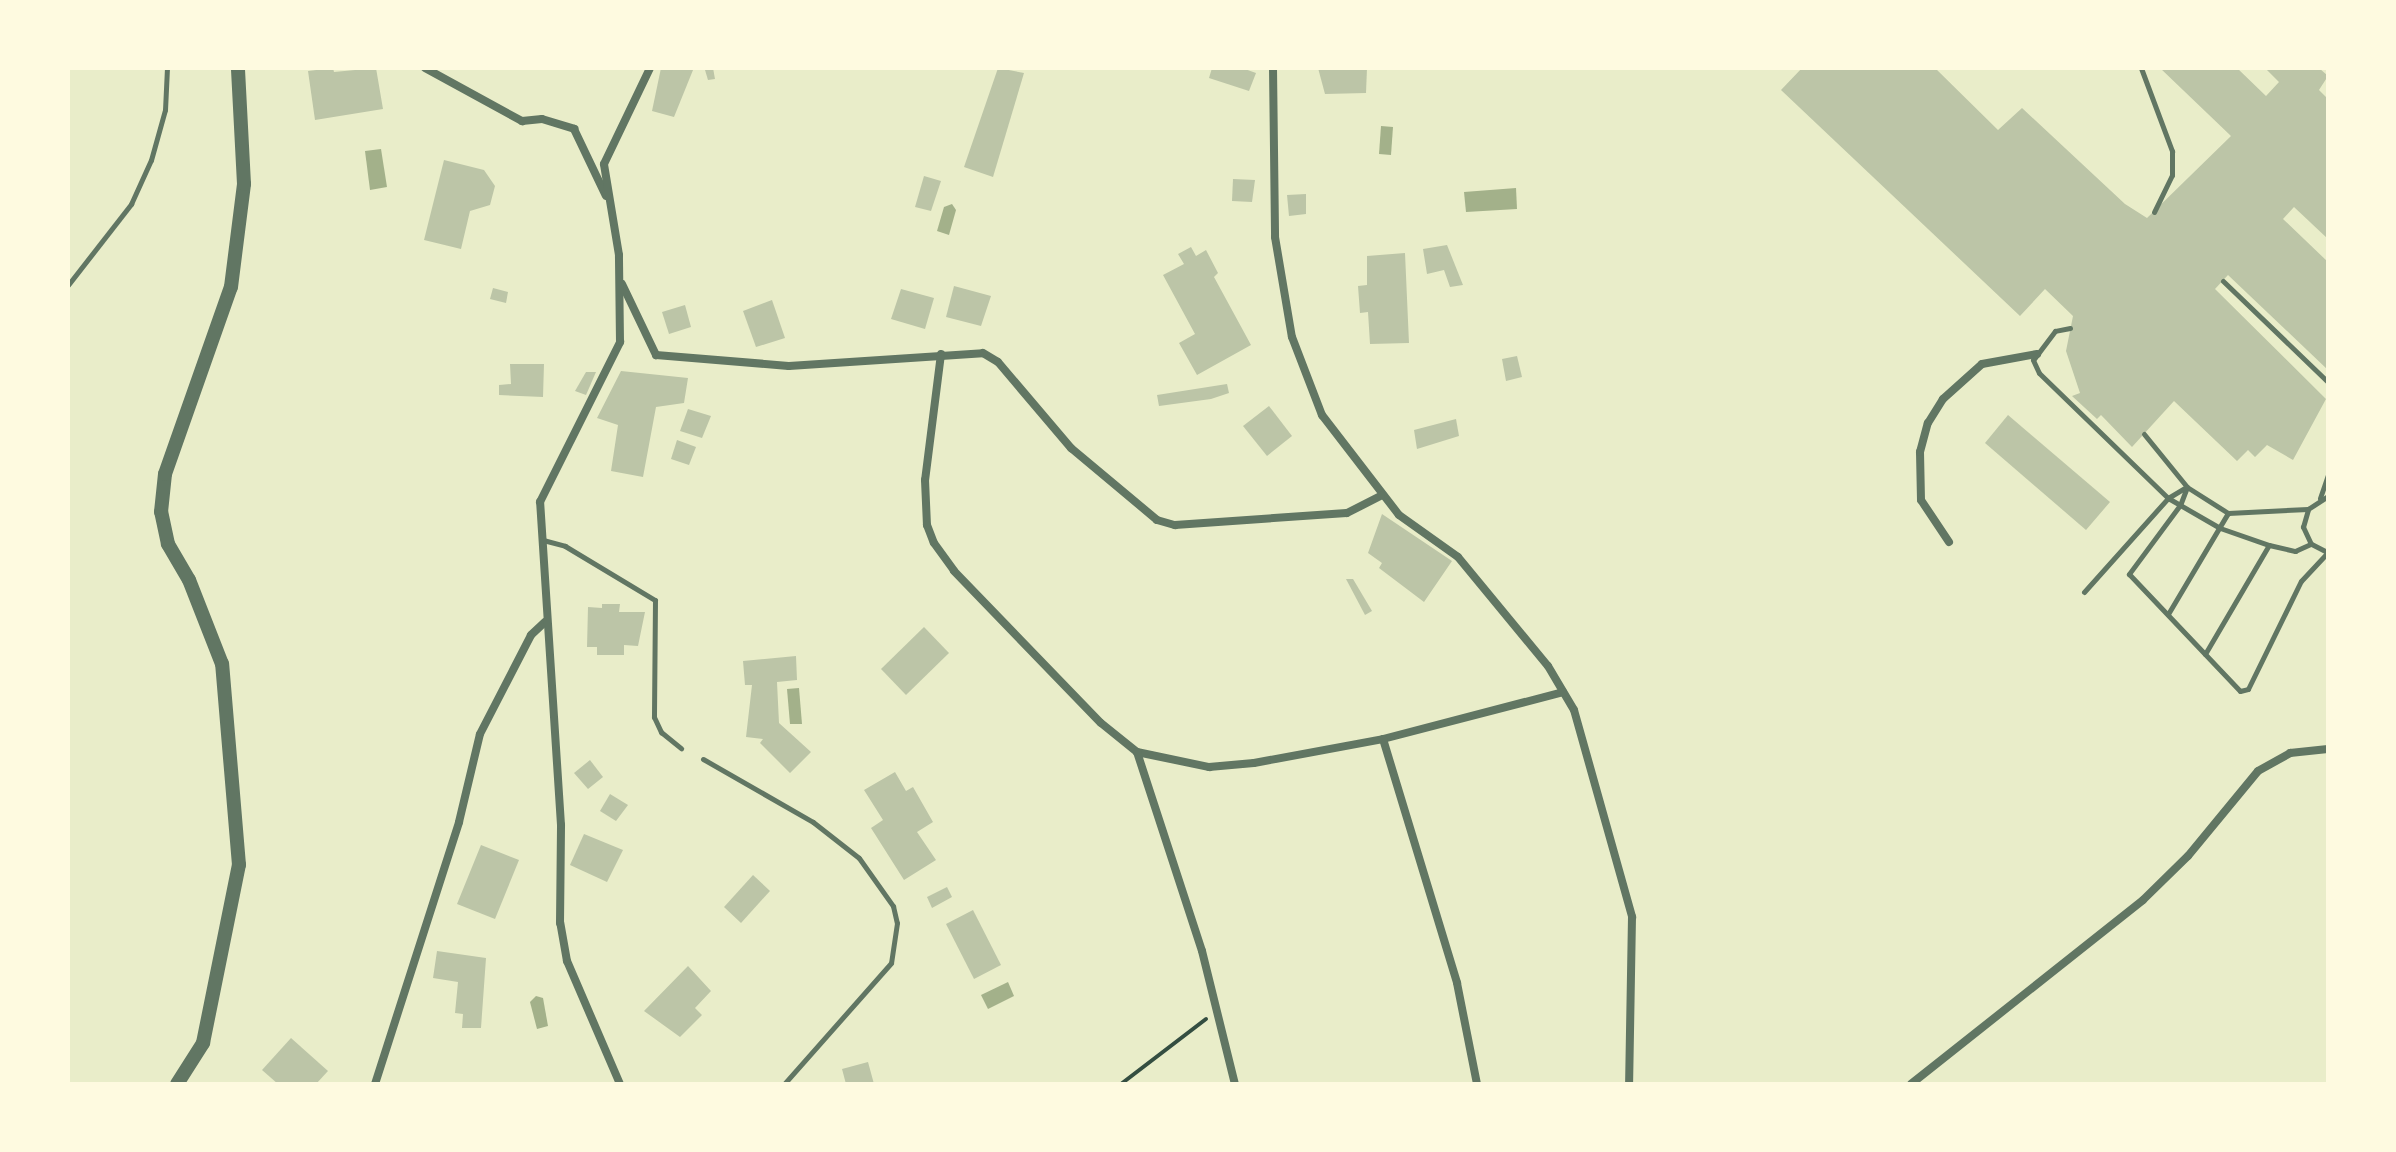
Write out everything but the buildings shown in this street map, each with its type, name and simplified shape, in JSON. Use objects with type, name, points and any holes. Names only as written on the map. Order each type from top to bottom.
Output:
[{"type":"street","points":[[177,1084],[203,1043],[239,865],[222,664],[189,580],[168,544],[161,512],[165,474],[231,287],[244,184],[238,68]]},
{"type":"street","points":[[425,68],[522,121],[542,119],[574,129],[611,207]]},
{"type":"street","points":[[620,1084],[567,961],[560,923],[561,825],[545,622],[540,502],[616,358],[620,280],[604,164],[650,68]]},
{"type":"street","points":[[1273,68],[1275,237],[1292,337],[1322,415],[1381,496],[1399,515],[1458,557],[1563,692],[1579,725],[1632,917],[1629,1084]]},
{"type":"street","points":[[620,280],[656,355],[789,366],[966,350],[998,362],[1071,448],[1157,520],[1175,525],[1347,513],[1381,496]]},
{"type":"street","points":[[941,354],[925,480],[927,525],[934,543],[954,571],[1101,723],[1137,752],[1209,767],[1383,739],[1563,692]]},
{"type":"street","points":[[1949,542],[1921,500],[1920,452],[1928,423],[1943,399],[1982,364],[2037,354]]},
{"type":"street","points":[[375,1084],[459,822],[480,734],[531,635],[545,622]]},
{"type":"street","points":[[1383,739],[1457,983],[1477,1084]]},
{"type":"street","points":[[1911,1084],[2143,900],[2188,856],[2258,771],[2290,753],[2328,749]]},
{"type":"street","points":[[1137,752],[1217,1010],[1235,1084]]},
{"type":"lane","points":[[68,285],[131,204],[145,175],[165,110],[167,68]]},
{"type":"lane","points":[[2141,68],[2172,151],[2172,175],[2154,212]]},
{"type":"lane","points":[[2223,281],[2328,382]]},
{"type":"lane","points":[[2070,328],[2055,331],[2037,354],[2033,360],[2039,373],[2168,498],[2220,528],[2269,545],[2295,551],[2311,544]]},
{"type":"lane","points":[[2144,434],[2187,487],[2228,513],[2308,509]]},
{"type":"lane","points":[[2187,487],[2180,505],[2129,574],[2240,691],[2248,689],[2301,581],[2328,553],[2311,544],[2303,527],[2308,509],[2320,498],[2328,475]]},
{"type":"lane","points":[[2084,592],[2168,498],[2187,487]]},
{"type":"lane","points":[[2320,498],[2328,496]]},
{"type":"lane","points":[[2168,614],[2228,513]]},
{"type":"lane","points":[[543,540],[565,546],[655,600],[654,717],[661,732],[681,748]]},
{"type":"lane","points":[[2205,654],[2269,545]]},
{"type":"lane","points":[[703,759],[813,822],[859,858],[893,906],[897,923],[891,963],[784,1084]]},
{"type":"path","points":[[1121,1084],[1217,1010]]},
{"type":"shaded area","points":[[1381,126],[1393,127],[1391,155],[1379,154]]},
{"type":"shaded area","points":[[381,149],[387,187],[370,190],[365,151]]},
{"type":"shaded area","points":[[1516,188],[1517,209],[1466,212],[1464,192]]},
{"type":"shaded area","points":[[952,204],[956,210],[949,235],[937,231],[944,207]]},
{"type":"shaded area","points":[[799,688],[802,724],[790,724],[787,689]]},
{"type":"shaded area","points":[[1008,982],[1014,996],[988,1009],[981,995]]},
{"type":"shaded area","points":[[536,996],[543,998],[548,1026],[537,1029],[530,1002]]}]
